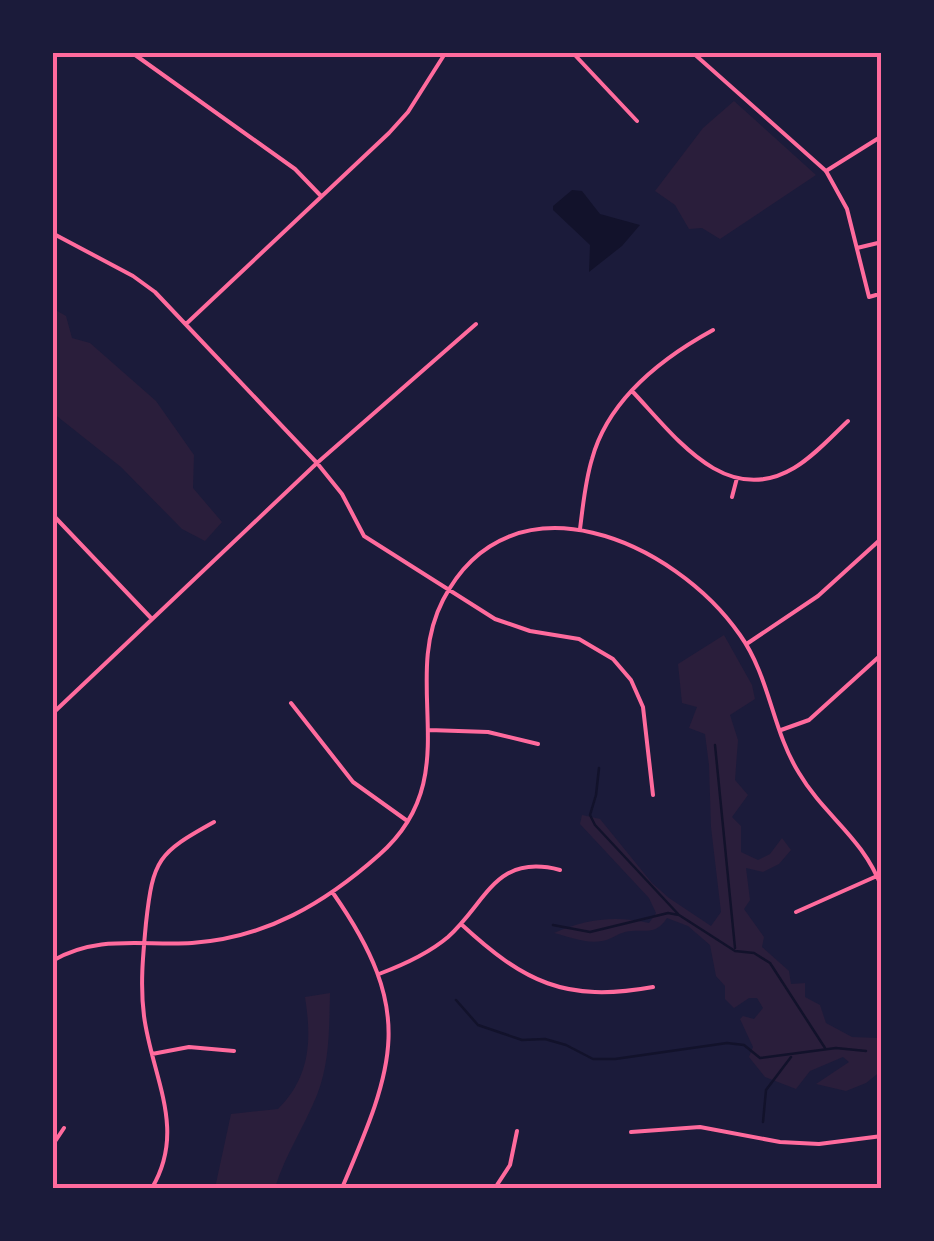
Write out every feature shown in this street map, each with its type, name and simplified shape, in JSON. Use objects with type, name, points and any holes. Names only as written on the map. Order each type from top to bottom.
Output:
[{"type":"street","points":[[131,52],[282,159],[321,196]]},
{"type":"street","points":[[186,324],[408,112],[446,52]]},
{"type":"street","points":[[572,52],[637,120]]},
{"type":"street","points":[[692,52],[826,171],[847,209],[869,297],[876,295]]},
{"type":"street","points":[[826,171],[882,136]]},
{"type":"street","points":[[52,232],[133,276],[154,292],[317,463],[342,494],[364,536],[511,626],[579,639],[613,659],[630,680],[643,707],[653,795]]},
{"type":"street","points":[[857,248],[882,242]]},
{"type":"street","points":[[52,714],[317,463],[476,324]]},
{"type":"street","points":[[580,529],[588,474],[612,414],[677,352],[714,330]]},
{"type":"street","points":[[632,391],[697,459],[737,478],[770,478],[795,468],[848,421]]},
{"type":"street","points":[[732,497],[737,478]]},
{"type":"street","points":[[52,514],[151,618]]},
{"type":"street","points":[[52,961],[92,945],[195,942],[243,934],[289,918],[333,893],[384,850],[408,821],[426,775],[430,638],[448,590],[478,556],[508,538],[537,530],[580,529],[622,541],[679,571],[711,599],[746,644],[766,684],[780,730],[803,781],[856,839],[882,888]]},
{"type":"street","points":[[746,644],[818,596],[882,538]]},
{"type":"street","points":[[780,730],[809,720],[882,654]]},
{"type":"street","points":[[291,704],[354,782],[408,821]]},
{"type":"street","points":[[429,730],[488,732],[538,744]]},
{"type":"street","points":[[152,1188],[166,1158],[170,1127],[142,993],[152,879],[162,858],[178,842],[214,822]]},
{"type":"street","points":[[379,974],[434,948],[504,875],[536,866],[560,870]]},
{"type":"street","points":[[796,912],[877,876]]},
{"type":"street","points":[[333,893],[357,928],[379,974],[388,1026],[384,1078],[342,1188]]},
{"type":"street","points":[[460,924],[509,966],[538,982],[598,992],[653,987]]},
{"type":"street","points":[[152,1054],[189,1046],[234,1051]]},
{"type":"street","points":[[631,1132],[700,1127],[780,1142],[819,1144],[882,1136]]},
{"type":"street","points":[[52,1146],[64,1128]]},
{"type":"street","points":[[495,1188],[510,1165],[517,1131]]},
{"type":"shaded area","points":[[734,101],[816,175],[720,239],[702,228],[689,229],[675,205],[655,191],[703,128]]},
{"type":"shaded area","points":[[572,190],[582,191],[600,214],[640,225],[622,246],[589,272],[590,245],[553,210]]},
{"type":"shaded area","points":[[52,308],[66,316],[72,338],[90,343],[156,401],[194,455],[193,488],[222,522],[205,541],[182,529],[121,467],[53,413]]},
{"type":"shaded area","points":[[724,635],[752,685],[755,699],[730,715],[738,740],[735,780],[748,795],[732,817],[741,826],[741,852],[758,860],[770,854],[782,838],[791,850],[779,864],[763,872],[746,868],[750,900],[744,909],[764,937],[762,947],[789,971],[791,984],[805,983],[805,997],[820,1005],[826,1023],[852,1037],[879,1038],[881,1071],[846,1091],[816,1084],[849,1062],[843,1057],[810,1071],[796,1089],[765,1077],[749,1057],[753,1047],[740,1019],[754,1019],[763,1008],[757,998],[749,998],[734,1008],[725,999],[725,986],[716,976],[710,945],[688,926],[667,918],[653,930],[625,932],[596,942],[554,933],[601,920],[649,923],[656,913],[649,898],[580,824],[582,815],[600,819],[669,898],[711,926],[721,912],[705,734],[689,728],[697,707],[682,703],[678,664]]},
{"type":"shaded area","points":[[330,993],[328,1045],[321,1083],[275,1188],[215,1188],[231,1114],[278,1109],[289,1097],[306,1058],[305,997]]},
{"type":"waterway","points":[[715,745],[735,948]]},
{"type":"waterway","points":[[599,768],[590,815],[595,825],[679,915],[735,951],[754,953],[770,963],[825,1048]]},
{"type":"waterway","points":[[553,925],[590,932],[668,913],[679,915]]},
{"type":"waterway","points":[[456,1000],[478,1025],[522,1040],[545,1039],[566,1045],[593,1059],[727,1043],[744,1045],[760,1058],[836,1048],[866,1051]]},
{"type":"waterway","points":[[763,1122],[766,1090],[791,1057]]}]
